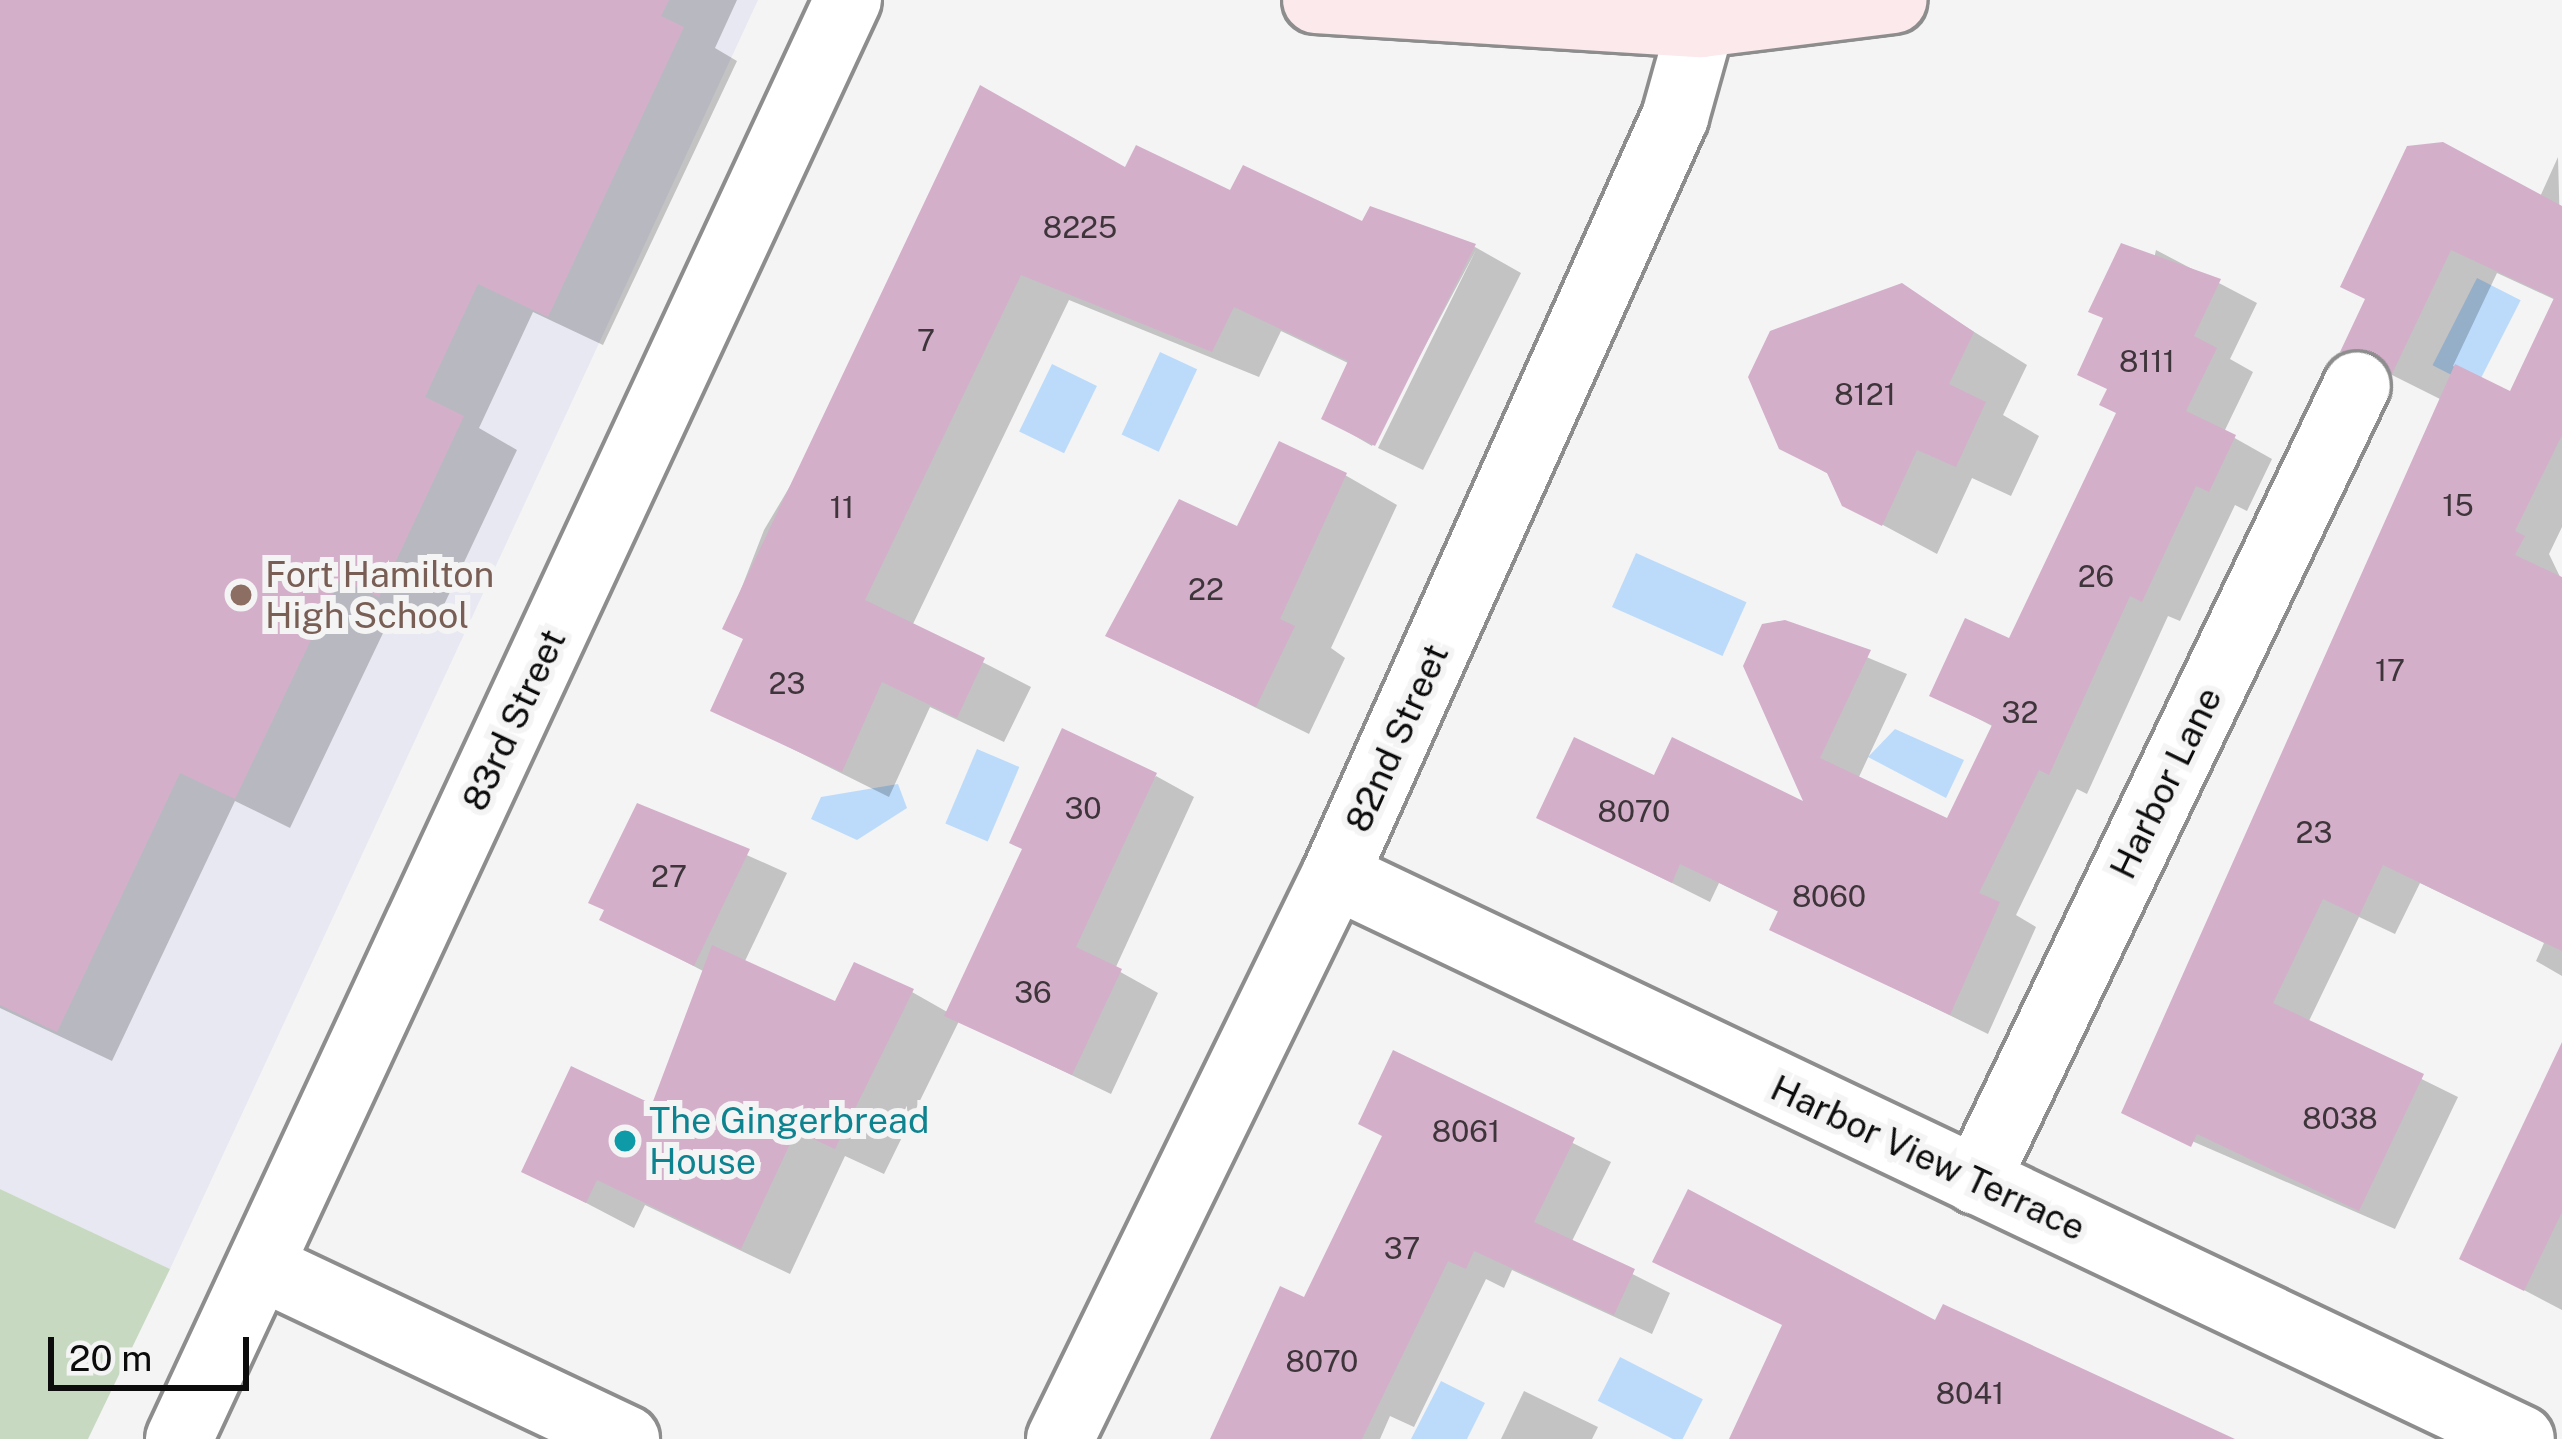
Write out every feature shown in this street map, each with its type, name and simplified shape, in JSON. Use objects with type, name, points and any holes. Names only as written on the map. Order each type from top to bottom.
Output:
[{"type":"street","name":"83rd Street","points":[[179,1439],[848,0]]},
{"type":"street","points":[[1316,0],[1702,24],[1894,0]]},
{"type":"street","name":"82nd Street","points":[[1060,1439],[1335,875],[1675,117],[1702,24]]},
{"type":"street","name":"Harbor Lane","points":[[1976,1181],[2357,385]]},
{"type":"street","name":"Harbor View Terrace","points":[[1335,875],[2521,1439]]},
{"type":"street","points":[[260,1266],[626,1439]]},
{"type":"shaded area","name":"Fort Hamilton High School","points":[[0,0],[758,0],[170,1269],[0,1189]]},
{"type":"green space","points":[[0,1189],[170,1269],[88,1439],[0,1439]]},
{"type":"water","points":[[2477,278],[2521,300],[2476,388],[2433,365]]},
{"type":"water","points":[[1160,352],[1197,369],[1159,452],[1122,434]]},
{"type":"water","points":[[1052,364],[1097,386],[1064,453],[1019,431]]},
{"type":"water","points":[[1636,553],[1747,602],[1723,656],[1612,607]]},
{"type":"water","points":[[1895,729],[1964,760],[1946,798],[1868,757]]},
{"type":"water","points":[[977,749],[1019,767],[988,842],[945,824]]},
{"type":"water","points":[[898,784],[907,808],[857,840],[811,819],[821,797]]},
{"type":"water","points":[[1620,1357],[1703,1399],[1683,1439],[1673,1439],[1598,1401]]},
{"type":"water","points":[[1441,1381],[1485,1403],[1467,1439],[1411,1439]]},
{"type":"building","name":"Fort Hamilton High School","points":[[0,0],[669,0],[661,16],[684,27],[548,317],[478,284],[425,397],[464,416],[379,597],[340,579],[235,799],[180,773],[57,1032],[0,1005]]},
{"type":"building","points":[[980,85],[1125,167],[1136,145],[1230,190],[1243,165],[1362,221],[1370,206],[1476,244],[1375,446],[1321,419],[1348,361],[1234,307],[1212,352],[1021,275],[865,600],[985,658],[957,718],[882,682],[842,772],[710,711],[743,639],[722,629]]},
{"type":"building","points":[[2443,142],[2562,206],[2562,435],[2515,531],[2525,536],[2515,555],[2562,577],[2562,951],[2383,865],[2359,916],[2323,899],[2273,1003],[2424,1074],[2359,1211],[2197,1134],[2191,1147],[2121,1113],[2455,364],[2510,391],[2554,298],[2451,250],[2392,374],[2372,351],[2340,352],[2365,299],[2340,287],[2407,146]]},
{"type":"building","points":[[2121,243],[2221,279],[2194,336],[2217,348],[2186,411],[2236,435],[2209,492],[2196,486],[2142,602],[2130,596],[2049,775],[2039,770],[1979,893],[2000,902],[1950,1015],[1769,930],[1778,911],[1680,864],[1672,883],[1536,818],[1574,737],[1654,775],[1672,737],[1803,801],[1743,666],[1762,624],[1785,620],[1871,650],[1820,758],[1947,818],[1992,725],[1929,696],[1965,618],[2009,638],[2116,413],[2099,405],[2107,389],[2077,375],[2103,318],[2088,312]]},
{"type":"building","points":[[1902,283],[1974,332],[1949,384],[1986,402],[1956,467],[1917,450],[1882,526],[1842,506],[1827,473],[1779,449],[1748,377],[1770,331]]},
{"type":"building","points":[[1279,441],[1347,473],[1280,619],[1295,626],[1256,707],[1105,636],[1179,499],[1237,526]]},
{"type":"building","points":[[1062,728],[1157,773],[1076,947],[1122,969],[1072,1075],[944,1016],[1022,849],[1009,843]]},
{"type":"building","points":[[637,803],[750,849],[694,966],[599,920],[604,910],[588,903]]},
{"type":"building","name":"The Gingerbread House","points":[[712,945],[835,1001],[854,962],[914,989],[835,1149],[796,1131],[741,1249],[597,1180],[586,1203],[521,1172],[571,1066],[652,1104]]},
{"type":"building","points":[[2562,1042],[2562,1212],[2524,1291],[2459,1259]]},
{"type":"building","points":[[1393,1050],[1575,1138],[1534,1222],[1635,1269],[1614,1315],[1474,1251],[1466,1269],[1448,1261],[1362,1439],[1210,1439],[1280,1286],[1304,1297],[1382,1136],[1358,1124]]},
{"type":"building","points":[[1688,1189],[1935,1320],[1943,1304],[2235,1439],[1729,1439],[1782,1325],[1652,1262]]},
{"type":"place","name":"Fort Hamilton High School","points":[[241,595]]},
{"type":"place","name":"The Gingerbread House","points":[[625,1141]]}]
